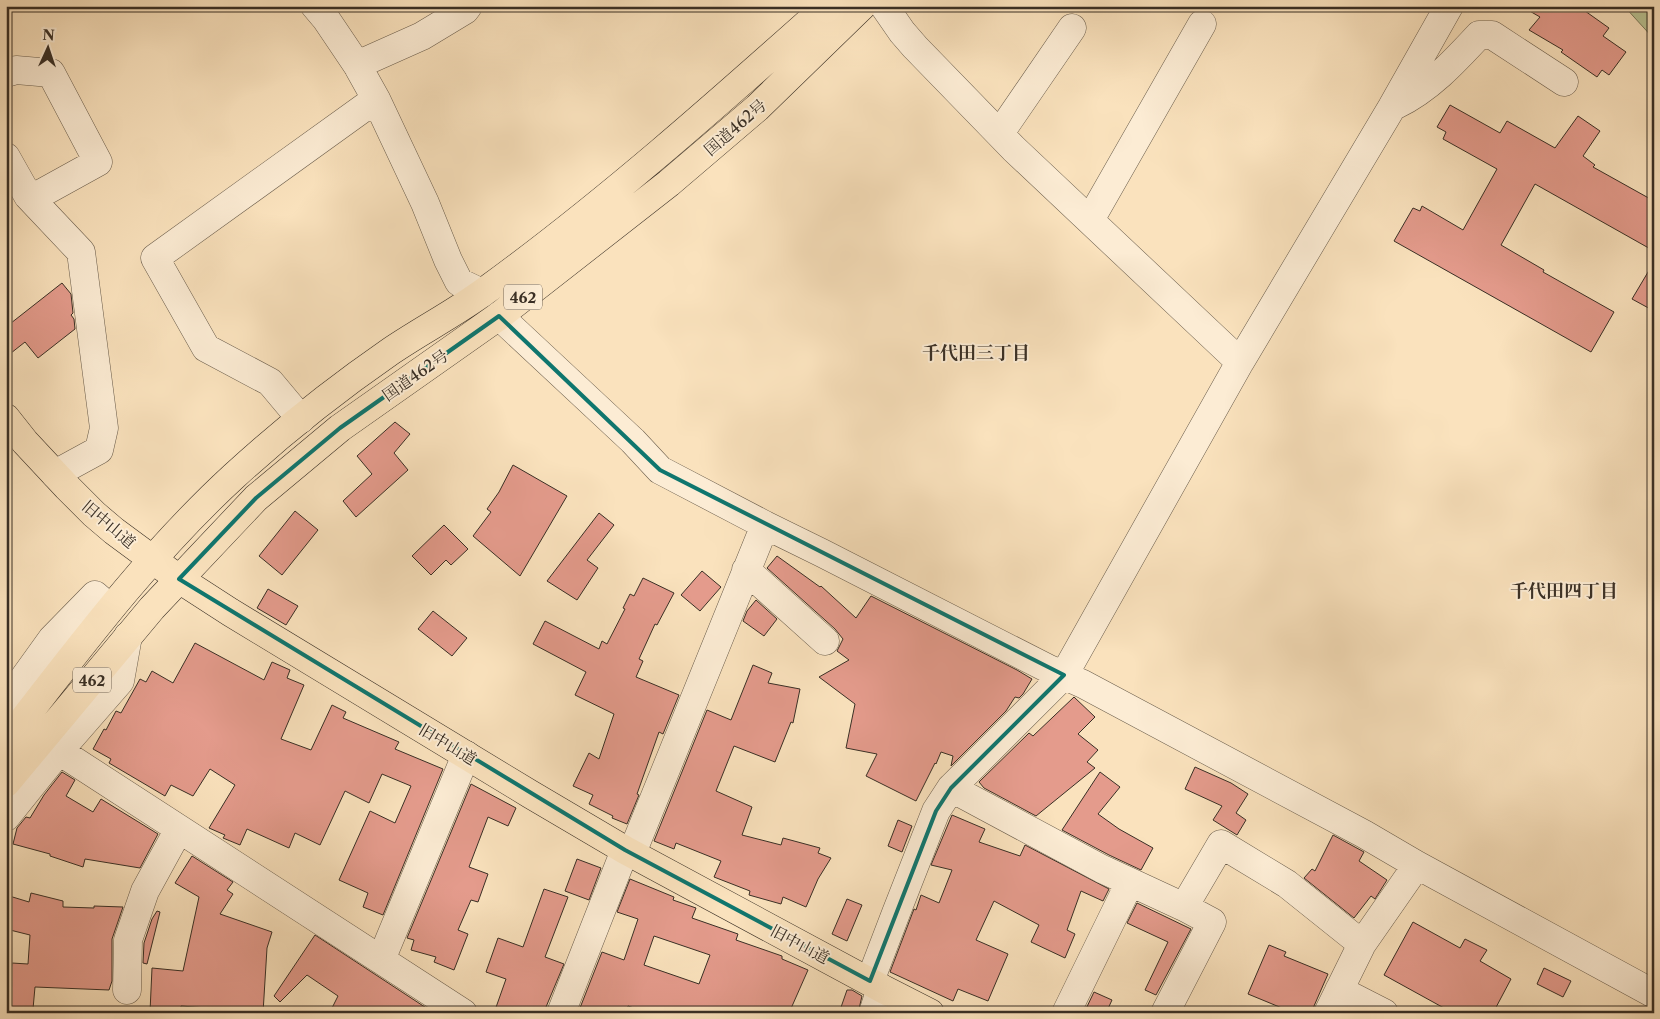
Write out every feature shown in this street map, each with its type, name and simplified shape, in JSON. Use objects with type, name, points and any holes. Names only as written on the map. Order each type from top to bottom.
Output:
[{"type":"main road","name":"国道462号","points":[[6,742],[110,608],[152,560],[234,476],[320,402],[391,351],[482,293],[578,221],[740,84],[827,6]]},
{"type":"main road","name":"国道462号","points":[[6,783],[178,579],[256,498],[340,428],[499,316],[662,189],[758,108],[862,6]]},
{"type":"main road","name":"旧中山道","points":[[6,418],[55,474],[94,514],[178,579],[466,755],[875,994],[930,1013]]},
{"type":"street","points":[[315,6],[357,65],[376,99],[426,203],[453,272],[459,282],[482,293]]},
{"type":"street","points":[[357,65],[422,36],[465,10],[468,6]]},
{"type":"street","points":[[884,6],[909,40],[1014,149],[1240,362]]},
{"type":"street","points":[[875,994],[896,913],[936,811],[951,788],[1064,675],[1240,362],[1392,107],[1448,6]]},
{"type":"street","points":[[1090,220],[1202,24]]},
{"type":"street","points":[[1000,133],[1072,28]]},
{"type":"street","points":[[1392,107],[1414,96],[1452,64],[1479,35],[1492,35],[1564,82]]},
{"type":"street","points":[[6,73],[16,70],[51,73],[98,162],[31,199]]},
{"type":"street","points":[[300,419],[270,382],[206,348],[156,258],[376,99]]},
{"type":"street","points":[[6,157],[31,199],[81,252],[104,428],[99,450],[55,474]]},
{"type":"street","points":[[499,316],[633,441],[660,470],[764,525],[822,552],[1064,675],[1364,834],[1417,865],[1654,994]]},
{"type":"street","points":[[562,1013],[764,525]]},
{"type":"street","points":[[746,570],[825,641]]},
{"type":"street","points":[[6,703],[52,639],[95,595],[110,608]]},
{"type":"street","points":[[6,817],[59,751],[120,681],[128,636]]},
{"type":"street","points":[[59,751],[463,1013]]},
{"type":"street","points":[[380,960],[466,755]]},
{"type":"street","points":[[951,788],[1102,869],[1212,922],[1165,1013]]},
{"type":"street","points":[[127,990],[128,940],[145,892],[179,829]]},
{"type":"street","points":[[1184,907],[1220,844],[1287,884],[1362,944]]},
{"type":"street","points":[[1384,1013],[1334,1001],[1362,944],[1417,865]]},
{"type":"street","points":[[1066,1013],[1130,882]]},
{"type":"highlighted area","points":[[499,316],[660,470],[1064,675],[951,788],[936,811],[870,981],[625,850],[179,579],[256,498],[340,428]]},
{"type":"green space","points":[[1624,6],[1654,6],[1654,39]]},
{"type":"building","points":[[1521,6],[1578,6],[1609,28],[1603,36],[1626,52],[1609,75],[1602,70],[1597,77],[1561,52],[1563,50],[1529,30],[1540,17]]},
{"type":"building","points":[[1450,105],[1500,133],[1507,121],[1555,148],[1578,116],[1600,131],[1583,156],[1595,165],[1593,167],[1654,201],[1654,251],[1535,184],[1501,245],[1544,270],[1543,272],[1614,312],[1591,352],[1394,241],[1413,208],[1420,211],[1422,206],[1463,230],[1497,169],[1443,139],[1446,132],[1437,127]]},
{"type":"building","points":[[1654,262],[1654,311],[1632,299]]},
{"type":"building","points":[[62,283],[71,294],[73,313],[71,315],[74,319],[75,329],[38,358],[25,342],[6,357],[6,327]]},
{"type":"building","points":[[395,422],[410,434],[394,453],[408,470],[356,517],[343,501],[372,474],[357,456]]},
{"type":"building","points":[[513,465],[567,496],[520,576],[473,536],[491,512],[487,509],[499,492]]},
{"type":"building","points":[[295,511],[318,530],[282,575],[259,556]]},
{"type":"building","points":[[599,513],[614,525],[587,560],[598,568],[577,600],[547,581]]},
{"type":"building","points":[[444,525],[468,549],[451,565],[446,560],[431,575],[412,556]]},
{"type":"building","points":[[777,556],[821,586],[856,618],[871,596],[1032,679],[1023,694],[1019,698],[1015,697],[1006,711],[951,766],[953,756],[941,752],[916,801],[866,776],[877,754],[846,748],[855,704],[819,677],[849,660],[837,651],[843,639],[835,629],[767,568]]},
{"type":"building","points":[[702,571],[721,587],[700,611],[681,595]]},
{"type":"building","points":[[643,578],[674,593],[657,625],[655,624],[639,659],[643,661],[636,677],[679,695],[663,734],[659,732],[637,794],[639,795],[627,824],[612,818],[613,816],[589,804],[593,795],[573,786],[589,753],[599,759],[614,714],[575,695],[586,672],[533,644],[545,621],[599,649],[602,641],[607,644],[625,609],[623,608],[630,594],[634,596]]},
{"type":"building","points":[[268,589],[298,606],[286,625],[257,608]]},
{"type":"building","points":[[756,600],[777,619],[764,636],[743,621],[747,611]]},
{"type":"building","points":[[433,611],[467,638],[452,656],[418,629]]},
{"type":"building","points":[[195,643],[264,680],[272,662],[290,670],[287,678],[304,685],[281,739],[311,750],[332,705],[346,712],[343,718],[399,742],[395,749],[443,769],[383,915],[363,907],[368,893],[339,880],[370,811],[395,823],[411,786],[382,774],[369,803],[345,791],[320,845],[295,833],[289,848],[247,829],[240,845],[223,838],[225,835],[209,828],[235,785],[210,769],[193,796],[171,785],[165,796],[109,763],[111,759],[93,749],[116,711],[121,713],[140,679],[146,682],[152,671],[173,683]]},
{"type":"building","points":[[753,665],[772,673],[768,683],[800,689],[793,723],[791,722],[775,762],[734,746],[716,791],[752,807],[742,835],[781,845],[783,838],[820,848],[818,853],[831,858],[818,879],[806,907],[783,897],[781,904],[749,895],[750,891],[714,877],[721,861],[676,843],[674,849],[654,841],[707,710],[731,720]]},
{"type":"building","points":[[1074,697],[1095,717],[1078,734],[1098,750],[1087,762],[1095,768],[1036,816],[984,788],[979,782],[1029,733],[1033,736]]},
{"type":"building","points":[[1195,767],[1231,783],[1248,794],[1236,813],[1246,820],[1237,835],[1213,820],[1222,806],[1185,789]]},
{"type":"building","points":[[62,772],[75,780],[66,796],[93,812],[101,799],[158,834],[140,868],[85,859],[83,867],[50,856],[50,854],[13,844],[17,828],[26,817],[30,818],[44,795]]},
{"type":"building","points":[[1100,772],[1120,787],[1098,814],[1119,829],[1153,848],[1141,870],[1062,830]]},
{"type":"building","points":[[471,784],[516,808],[508,826],[488,817],[469,867],[488,874],[478,902],[471,900],[458,930],[468,934],[454,970],[434,962],[436,957],[411,950],[414,940],[407,938]]},
{"type":"building","points":[[952,815],[985,829],[979,842],[1020,856],[1025,845],[1109,889],[1103,901],[1081,891],[1067,930],[1075,934],[1065,958],[1031,942],[1039,925],[994,901],[976,940],[1008,954],[988,1001],[958,989],[953,1001],[890,972],[921,895],[939,903],[952,870],[931,865]]},
{"type":"building","points":[[898,820],[912,826],[902,852],[888,846]]},
{"type":"building","points":[[1333,835],[1364,852],[1359,861],[1387,880],[1375,899],[1371,896],[1354,918],[1304,878],[1312,869],[1315,871]]},
{"type":"building","points":[[192,856],[233,882],[227,890],[233,894],[220,914],[272,932],[267,948],[263,1013],[234,1013],[234,1010],[181,1006],[181,1013],[150,1012],[152,968],[183,971],[199,897],[175,883]]},
{"type":"building","points":[[577,859],[601,868],[589,900],[565,891]]},
{"type":"building","points":[[630,879],[674,897],[673,900],[696,908],[692,918],[738,934],[736,940],[782,956],[782,959],[808,970],[789,1013],[649,1013],[628,1006],[626,1013],[578,1013],[602,952],[624,960],[638,919],[617,912]],"holes":[[[654,936],[710,955],[699,984],[644,965]]]},
{"type":"building","points":[[544,889],[568,897],[545,957],[564,964],[546,1007],[546,1013],[494,1013],[506,979],[486,972],[498,938],[523,947]]},
{"type":"building","points":[[31,893],[63,901],[63,907],[123,907],[112,939],[112,981],[109,990],[35,987],[33,1009],[6,1008],[6,970],[11,971],[12,963],[28,964],[30,935],[6,929],[6,895],[29,902]]},
{"type":"building","points":[[847,899],[862,905],[847,941],[832,934]]},
{"type":"building","points":[[1137,903],[1191,929],[1156,995],[1145,990],[1168,942],[1127,923]]},
{"type":"building","points":[[157,911],[160,912],[147,964],[143,963],[144,943],[152,919]]},
{"type":"building","points":[[1413,922],[1460,948],[1465,939],[1487,950],[1480,961],[1511,979],[1493,1013],[1453,1013],[1384,975]]},
{"type":"building","points":[[315,935],[434,1013],[340,1013],[332,1008],[338,996],[307,975],[280,1002],[274,996]]},
{"type":"building","points":[[1269,945],[1286,952],[1284,956],[1328,974],[1314,1006],[1313,1013],[1294,1013],[1248,994]]},
{"type":"building","points":[[1544,968],[1571,981],[1563,997],[1537,984]]},
{"type":"building","points":[[847,990],[852,990],[862,996],[858,1013],[839,1013]]},
{"type":"building","points":[[1094,992],[1112,1000],[1106,1013],[1084,1013]]},
{"type":"district","name":"千代田三丁目","points":[[976,353]]},
{"type":"district","name":"千代田四丁目","points":[[1564,591]]}]
